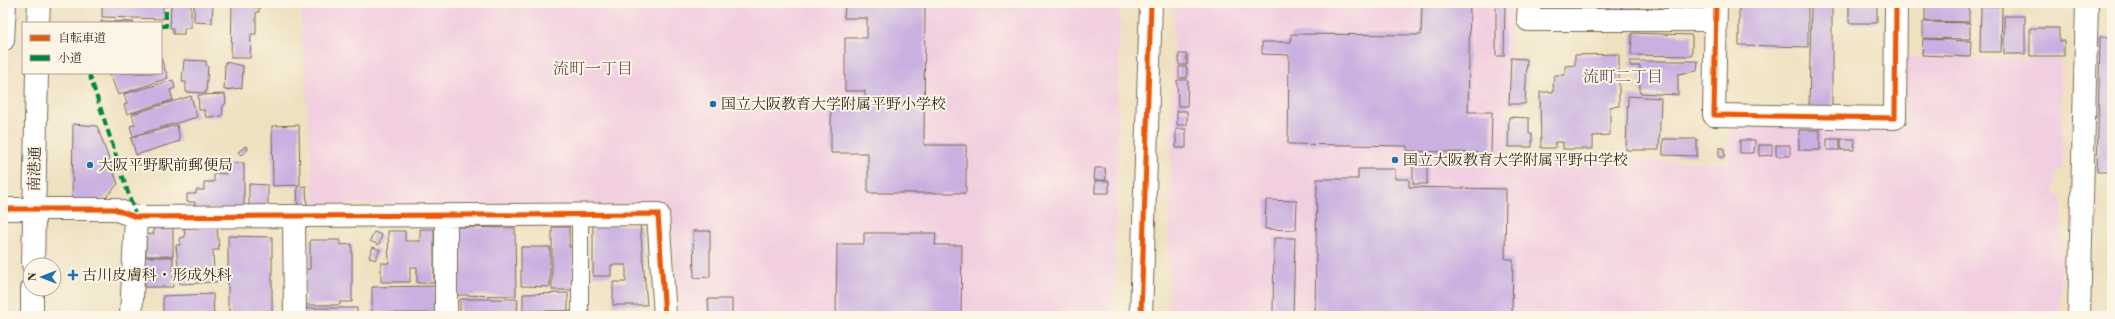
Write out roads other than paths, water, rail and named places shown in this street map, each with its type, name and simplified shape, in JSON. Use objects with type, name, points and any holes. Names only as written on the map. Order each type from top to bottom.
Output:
[{"type":"street","points":[[3,40],[5,3]]},
{"type":"street","points":[[38,22],[39,3]]},
{"type":"street","points":[[1141,316],[1151,3]]},
{"type":"street","points":[[1529,3],[1528,20],[1715,12],[1714,114],[1895,118],[1896,3]]},
{"type":"street","points":[[2079,316],[2087,3]]},
{"type":"street","name":"南港通","points":[[33,257],[37,74]]},
{"type":"street","points":[[3,209],[114,209],[136,217],[658,214],[665,316]]},
{"type":"street","points":[[446,215],[446,316]]},
{"type":"street","points":[[130,316],[136,217]]},
{"type":"street","points":[[294,217],[295,316]]},
{"type":"street","points":[[32,297],[32,316]]},
{"type":"lane","points":[[580,214],[580,316]]},
{"type":"place","name":"国立大阪教育大学附属平野小学校","points":[[713,104]]},
{"type":"place","name":"国立大阪教育大学附属平野中学校","points":[[1395,160]]},
{"type":"place","name":"大阪平野駅前郵便局","points":[[90,165]]},
{"type":"place","name":"古川皮膚科・形成外科","points":[[73,275]]},
{"type":"district","name":"流町一丁目","points":[[593,69]]},
{"type":"district","name":"流町二丁目","points":[[1623,77]]}]
